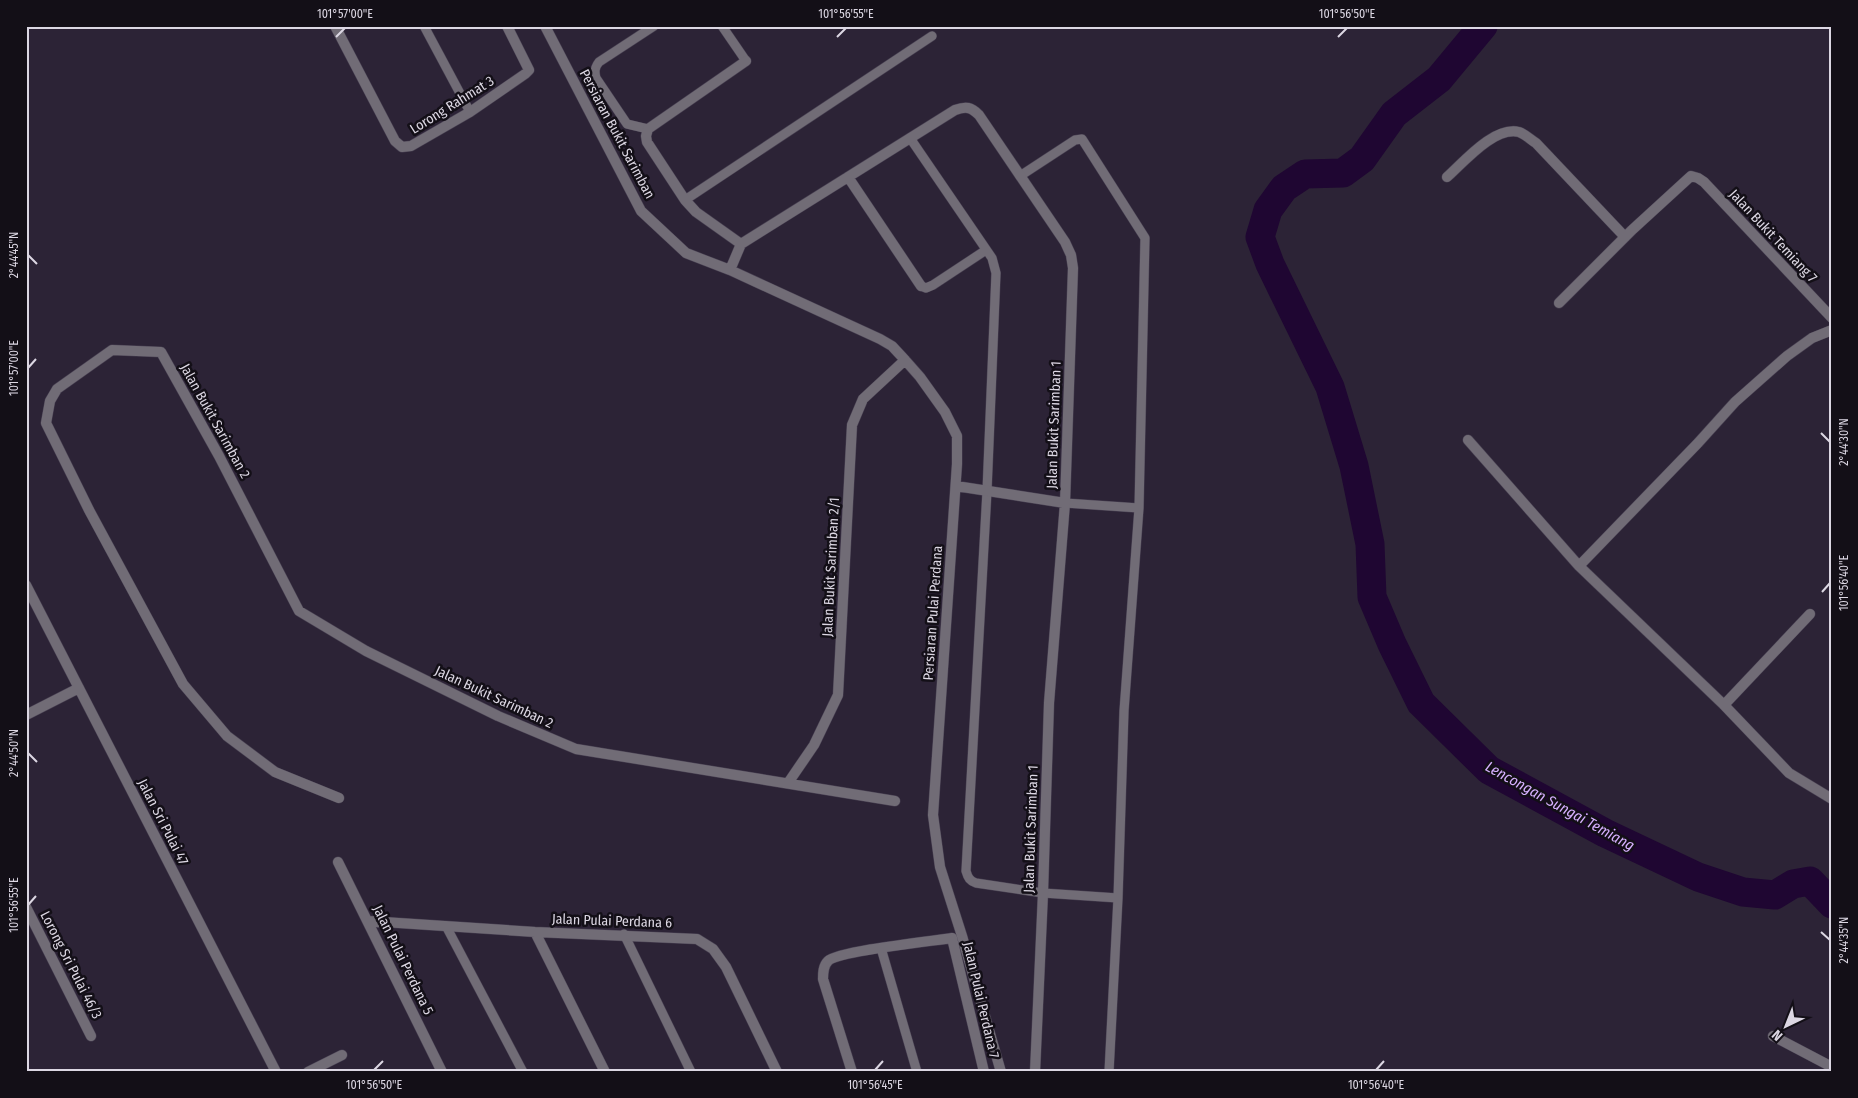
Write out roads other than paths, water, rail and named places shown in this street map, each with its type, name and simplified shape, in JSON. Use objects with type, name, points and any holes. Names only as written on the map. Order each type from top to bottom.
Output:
[{"type":"street","name":"Lorong Rahmat 3","points":[[335,26],[395,142],[402,147],[411,146],[470,112],[526,74],[529,70],[507,26]]},
{"type":"street","name":"Persiaran Bukit Sarimban","points":[[545,26],[641,211],[686,253],[730,270]]},
{"type":"street","points":[[730,270],[741,244],[696,212],[685,200],[647,142],[646,136],[648,129],[746,61]]},
{"type":"street","name":"Jalan Bukit Sarimban 1","points":[[741,244],[955,110],[964,107],[972,109],[979,114],[1065,242],[1071,255],[1073,268],[1065,502],[1049,703],[1035,1072]]},
{"type":"street","points":[[1448,177],[1492,138],[1506,131],[1520,132],[1536,143],[1625,237],[1559,303]]},
{"type":"street","name":"Jalan Bukit Temiang 7","points":[[1625,237],[1692,176],[1698,178],[1704,182],[1832,318]]},
{"type":"street","points":[[848,177],[921,286]]},
{"type":"street","name":"Persiaran Pulai Perdana","points":[[730,270],[892,346],[920,376],[945,412],[957,436],[956,486],[933,815],[940,867],[1001,1072]]},
{"type":"street","points":[[1579,566],[1735,402],[1787,356],[1812,338],[1832,330]]},
{"type":"street","name":"Jalan Bukit Sarimban 2","points":[[339,798],[275,772],[227,736],[184,684],[89,510],[46,423],[50,401],[57,389],[112,350],[161,352],[219,456],[299,611],[366,651],[498,716],[576,749],[788,783]]},
{"type":"street","name":"Jalan Bukit Sarimban 2/1","points":[[788,783],[814,745],[838,695],[852,425],[863,399],[906,360]]},
{"type":"street","points":[[1468,440],[1579,566],[1724,705],[1788,773],[1832,799]]},
{"type":"street","points":[[956,486],[1065,502]]},
{"type":"street","name":"Jalan Sri Pulai 47","points":[[26,585],[276,1072]]},
{"type":"street","points":[[1724,705],[1810,614]]},
{"type":"street","points":[[26,715],[79,688]]},
{"type":"street","points":[[788,783],[895,801]]},
{"type":"street","name":"Jalan Pulai Perdana 5","points":[[338,862],[442,1072]]},
{"type":"street","name":"Lorong Sri Pulai 46/3","points":[[26,907],[91,1036]]},
{"type":"street","name":"Jalan Pulai Perdana 6","points":[[368,922],[697,939],[714,950],[726,966],[777,1072]]},
{"type":"street","points":[[535,932],[605,1072]]},
{"type":"street","name":"Jalan Pulai Perdana 7","points":[[852,1072],[824,979],[823,969],[828,961],[836,957],[882,948],[952,938],[984,1072]]},
{"type":"street","points":[[1773,1036],[1832,1067]]},
{"type":"street","points":[[308,1072],[342,1055]]},
{"type":"lane","points":[[424,26],[470,112]]},
{"type":"lane","points":[[648,129],[627,124],[596,78],[594,72],[599,62],[654,26]]},
{"type":"lane","points":[[722,26],[746,61]]},
{"type":"lane","points":[[685,200],[932,36]]},
{"type":"lane","points":[[910,138],[992,258],[996,273],[967,877],[976,883],[1043,893],[1118,898]]},
{"type":"lane","points":[[1020,176],[1074,140],[1082,140],[1145,238],[1139,508],[1124,711],[1118,898],[1109,1072]]},
{"type":"lane","points":[[921,286],[926,288],[933,285],[986,250]]},
{"type":"lane","points":[[1065,502],[1139,508]]},
{"type":"lane","points":[[446,926],[523,1072]]},
{"type":"lane","points":[[624,934],[691,1072]]},
{"type":"lane","points":[[882,948],[917,1072]]},
{"type":"waterway","name":"Lencongan Sungai Temiang","points":[[1483,26],[1439,79],[1394,114],[1362,159],[1343,173],[1305,174],[1284,188],[1268,210],[1260,237],[1270,264],[1330,387],[1354,466],[1370,544],[1372,597],[1392,644],[1421,703],[1489,770],[1605,833],[1698,877],[1743,892],[1775,895],[1793,884],[1810,881],[1832,904]]}]
